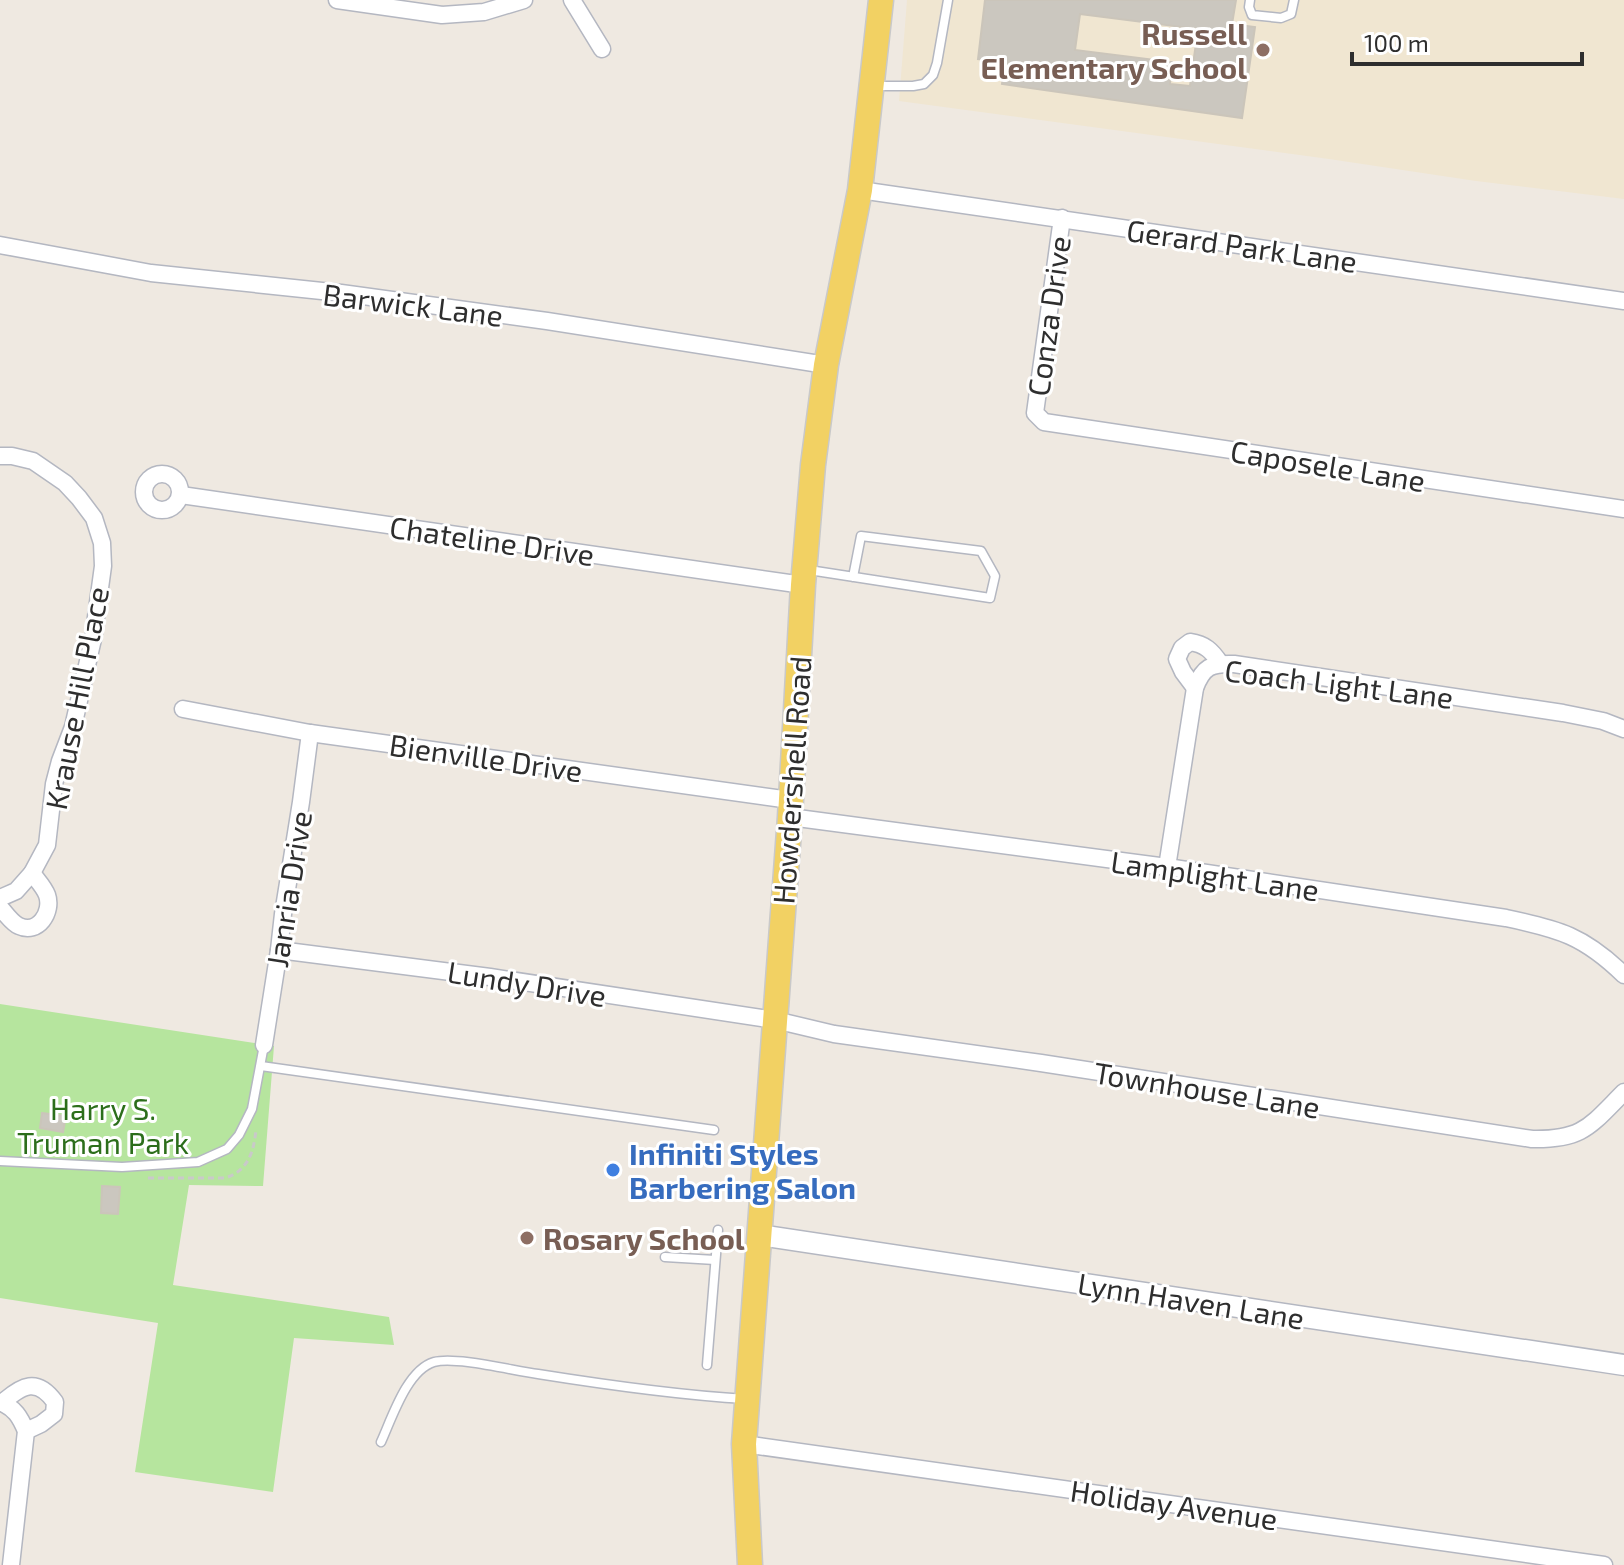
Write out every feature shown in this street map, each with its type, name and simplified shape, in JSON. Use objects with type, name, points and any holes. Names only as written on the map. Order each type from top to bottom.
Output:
[{"type":"main road","name":"Howdershell Road","points":[[750,1565],[744,1444],[813,465],[826,365],[860,190],[881,0]]},
{"type":"street","points":[[337,0],[442,15],[484,12],[524,0]]},
{"type":"street","points":[[572,0],[602,49]]},
{"type":"street","name":"Gerard Park Lane","points":[[860,190],[1624,301]]},
{"type":"street","name":"Conza Drive","points":[[1035,413],[1062,218]]},
{"type":"street","name":"Barwick Lane","points":[[0,245],[151,273],[341,293],[547,321],[826,365]]},
{"type":"street","name":"Caposele Lane","points":[[1035,413],[1044,422],[1624,509]]},
{"type":"street","name":"Krause Hill Place","points":[[0,456],[33,461],[65,483],[94,518],[102,543],[103,566],[93,639],[73,727],[54,784],[47,845],[32,873],[16,891],[0,898]]},
{"type":"street","name":"Chateline Drive","points":[[181,495],[804,577]]},
{"type":"street","points":[[1195,688],[1177,659],[1182,648],[1190,642],[1200,643],[1220,663]]},
{"type":"street","name":"Coach Light Lane","points":[[1167,867],[1195,688],[1200,675],[1220,663],[1563,713],[1603,721],[1624,729]]},
{"type":"street","name":"Bienville Drive","points":[[183,709],[310,733],[790,808]]},
{"type":"street","name":"Janria Drive","points":[[264,1045],[310,733]]},
{"type":"street","name":"Lamplight Lane","points":[[790,808],[1506,918],[1545,926],[1577,939],[1624,975]]},
{"type":"street","points":[[0,907],[19,926],[31,927],[44,920],[49,910],[48,897],[32,873]]},
{"type":"street","name":"Lundy Drive","points":[[279,950],[490,977],[775,1020]]},
{"type":"street","name":"Townhouse Lane","points":[[775,1020],[834,1034],[1532,1139],[1565,1138],[1580,1133],[1624,1092]]},
{"type":"street","name":"Lynn Haven Lane","points":[[759,1235],[1624,1365]]},
{"type":"street","points":[[11,1565],[23,1424],[12,1407],[1,1402],[27,1386],[37,1386],[47,1391],[55,1402],[54,1414],[41,1424],[23,1424]]},
{"type":"street","name":"Holiday Avenue","points":[[744,1444],[1604,1565]]},
{"type":"lane","points":[[871,86],[913,86],[924,84],[933,75],[948,0]]},
{"type":"lane","points":[[1250,0],[1252,15],[1281,18],[1291,14],[1294,0]]},
{"type":"lane","points":[[804,577],[853,577],[990,598],[995,576],[981,551],[861,536],[853,577]]},
{"type":"lane","points":[[0,1161],[122,1167],[198,1162],[227,1149],[239,1135],[252,1109],[264,1045]]},
{"type":"lane","points":[[261,1066],[714,1130]]},
{"type":"lane","points":[[707,1365],[718,1230]]},
{"type":"lane","points":[[665,1257],[715,1260]]},
{"type":"lane","points":[[381,1442],[405,1389],[417,1373],[433,1362],[452,1360],[694,1396],[747,1399]]},
{"type":"shaded area","name":"Russell Elementary School","points":[[907,0],[1624,0],[1624,199],[899,101]]},
{"type":"green space","name":"Harry S. Truman Park","points":[[0,1004],[274,1046],[263,1186],[189,1185],[173,1285],[389,1317],[394,1345],[294,1338],[273,1492],[135,1472],[158,1323],[0,1298]]},
{"type":"building","points":[[985,0],[1236,0],[1232,24],[1255,27],[1242,118],[1002,84],[1005,62],[978,59]],"holes":[[[1080,14],[1198,29],[1190,86],[1170,84],[1172,62],[1075,50]]]},
{"type":"building","points":[[42,1113],[66,1116],[63,1132],[40,1128]]},
{"type":"building","points":[[102,1186],[120,1187],[118,1214],[101,1213]]},
{"type":"place","name":"Russell Elementary School","points":[[1263,50]]},
{"type":"place","name":"Infiniti Styles Barbering Salon","points":[[613,1170]]},
{"type":"place","name":"Rosary School","points":[[527,1238]]}]
